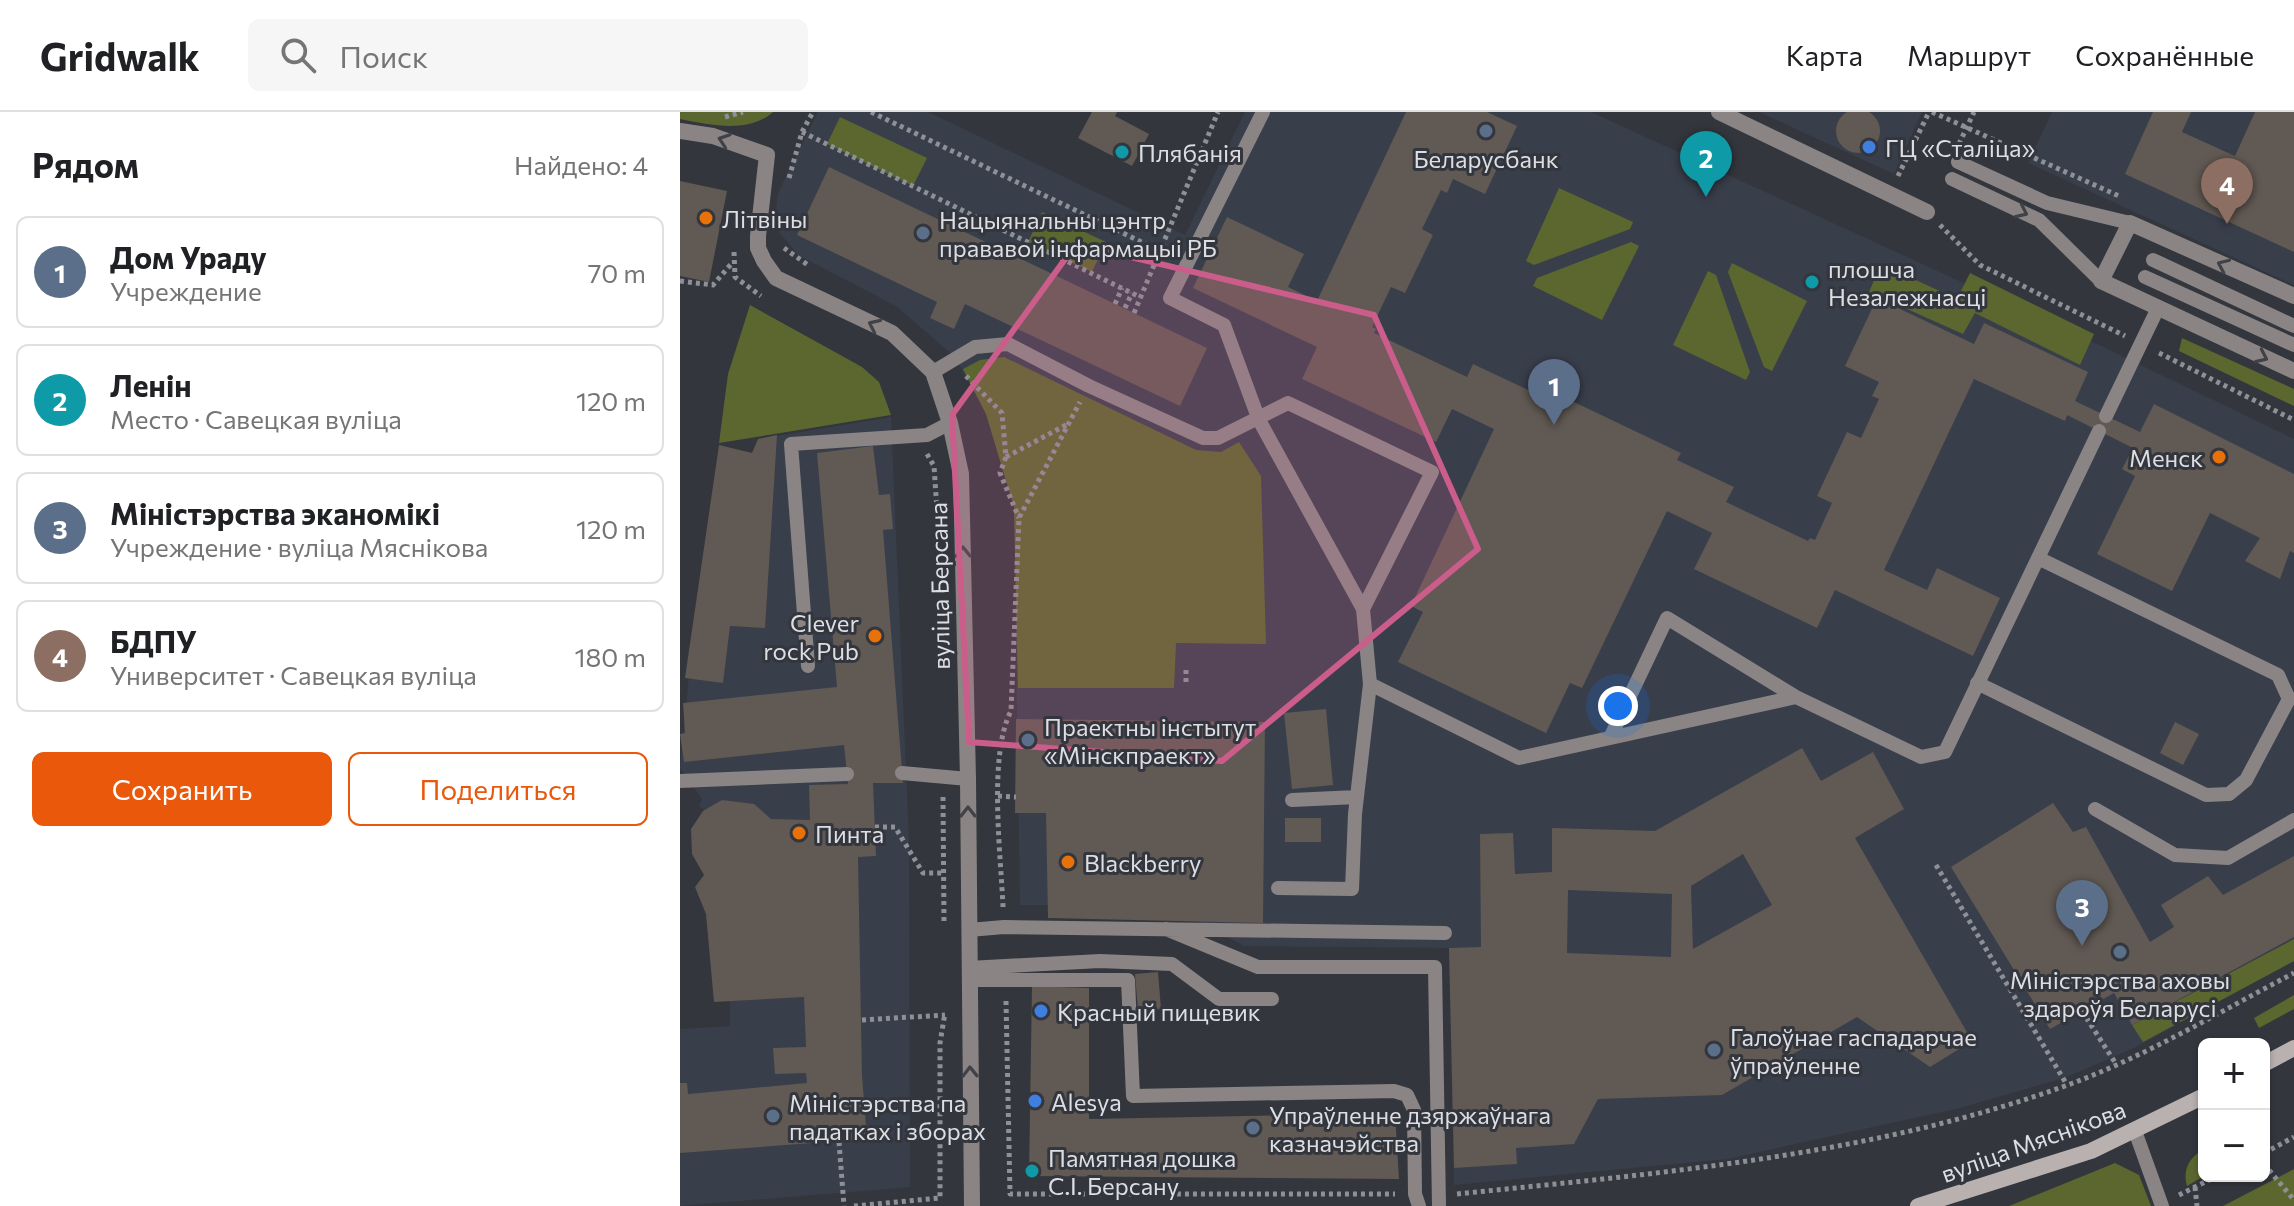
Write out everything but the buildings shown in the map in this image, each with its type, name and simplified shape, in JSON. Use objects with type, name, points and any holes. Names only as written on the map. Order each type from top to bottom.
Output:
[{"type":"main road","points":[[2270,1061],[2294,1048]]},
{"type":"main road","name":"вуліца Мяснікова","points":[[1918,1206],[2091,1151],[2198,1099]]},
{"type":"street","points":[[1719,112],[1927,212]]},
{"type":"street","name":"вуліца Берсана","points":[[680,131],[713,136],[767,155],[758,248],[776,278],[892,333],[933,372],[950,423],[961,474],[968,779],[972,1206]]},
{"type":"street","points":[[2294,296],[2130,223],[2101,281],[2294,371]]},
{"type":"lane","points":[[1263,112],[1170,298],[1224,325],[1259,420],[1363,609],[1370,684],[1357,797],[1352,889],[1278,888]]},
{"type":"lane","points":[[1958,162],[2047,203],[2130,223]]},
{"type":"lane","points":[[1952,179],[2039,220],[2101,281]]},
{"type":"lane","points":[[2153,260],[2294,326]]},
{"type":"lane","points":[[2145,277],[2294,345]]},
{"type":"lane","points":[[2106,416],[2158,308]]},
{"type":"lane","points":[[933,372],[975,347],[1008,344],[1089,386],[1203,438],[1218,438],[1288,403],[1432,472],[1363,609]]},
{"type":"lane","points":[[808,666],[791,444],[927,435],[950,423]]},
{"type":"lane","points":[[1610,738],[1667,618],[1796,697],[1921,757],[1945,752],[2099,431]]},
{"type":"lane","points":[[1977,683],[2206,795],[2229,794],[2246,780],[2289,699],[2278,675],[2038,558]]},
{"type":"lane","points":[[1370,684],[1519,758],[1796,697]]},
{"type":"lane","points":[[902,773],[968,779]]},
{"type":"lane","points":[[680,781],[847,774]]},
{"type":"lane","points":[[1292,800],[1357,797]]},
{"type":"lane","points":[[2095,809],[2175,855],[2228,858],[2294,820]]},
{"type":"lane","points":[[969,930],[1004,927],[1445,933]]},
{"type":"lane","points":[[1166,929],[1258,967],[1435,967],[1439,1201]]},
{"type":"lane","points":[[969,974],[1100,961],[1172,964],[1219,999],[1272,999]]},
{"type":"lane","points":[[969,974],[1005,981],[1128,980],[1133,1096],[1394,1091],[1407,1095],[1414,1110],[1417,1200]]},
{"type":"lane","points":[[2135,1131],[2162,1205]]},
{"type":"path","points":[[787,184],[802,132],[813,112]]},
{"type":"path","points":[[871,112],[1158,250]]},
{"type":"path","points":[[1134,313],[1218,112]]},
{"type":"path","points":[[1890,194],[1930,112],[2128,200]]},
{"type":"path","points":[[802,132],[1140,297]]},
{"type":"path","points":[[1927,212],[1980,265],[2294,420]]},
{"type":"path","points":[[680,281],[713,285],[733,263]]},
{"type":"path","points":[[1115,304],[1122,288]]},
{"type":"path","points":[[1125,308],[1132,293]]},
{"type":"path","points":[[1004,927],[998,796],[1005,723],[1011,711],[1019,518],[1089,386]]},
{"type":"path","points":[[1006,457],[1067,425]]},
{"type":"path","points":[[1186,670],[1186,684]]},
{"type":"path","points":[[998,796],[1016,797]]},
{"type":"path","points":[[942,801],[944,920]]},
{"type":"path","points":[[875,827],[895,827],[923,873],[943,873]]},
{"type":"path","points":[[1936,865],[2067,1085]]},
{"type":"path","points":[[1439,1201],[1726,1167],[1968,1117],[2067,1085],[2116,1064],[2294,973]]},
{"type":"path","points":[[1005,981],[1010,1194],[1417,1200]]},
{"type":"path","points":[[2082,1011],[2116,1064]]},
{"type":"path","points":[[854,1206],[940,1198],[940,1043],[945,1015],[862,1020]]},
{"type":"path","points":[[2270,1150],[2294,1137]]},
{"type":"path","points":[[839,1142],[844,1206]]},
{"type":"path","points":[[2270,1171],[2294,1200]]},
{"type":"path","points":[[2162,1205],[2205,1182]]},
{"type":"path","points":[[2195,1187],[2197,1206]]},
{"type":"highlighted area","points":[[1076,244],[1374,315],[1478,549],[1222,761],[969,742],[952,415]]},
{"type":"shaded area","points":[[818,112],[928,112],[1185,235],[1245,112],[1591,112],[2099,345],[2294,439],[2294,961],[2136,1047],[2067,1077],[1960,1108],[1727,1159],[1454,1185],[1449,948],[1244,946],[1169,905],[1020,905],[1014,507],[986,414],[955,357],[896,306],[798,255],[774,226],[778,193]]},
{"type":"shaded area","name":"ГЦ «Сталіца»","points":[[1759,112],[1922,112],[1894,174]]},
{"type":"shaded area","points":[[2052,112],[2294,112],[2294,285],[2028,163]]},
{"type":"shaded area","points":[[891,417],[909,841],[910,1187],[680,1206],[680,1029],[730,1026],[730,914],[708,812],[699,806],[702,799],[680,768],[695,614],[765,438]]},
{"type":"green space","points":[[680,112],[773,112],[752,123],[729,126],[680,119]]},
{"type":"green space","points":[[840,117],[927,158],[913,186],[827,144]]},
{"type":"green space","points":[[1559,188],[1633,222],[1630,229],[1534,265],[1526,261]]},
{"type":"green space","points":[[1042,212],[1106,242],[1092,272],[1028,242]]},
{"type":"green space","points":[[1631,242],[1639,246],[1602,320],[1533,286],[1537,278]]},
{"type":"green space","points":[[1732,263],[1807,301],[1772,371],[1764,367],[1728,272]]},
{"type":"green space","points":[[1881,264],[1957,299],[1970,273],[2094,334],[2080,365],[1975,313],[1963,334],[1869,292]]},
{"type":"green space","points":[[1708,271],[1716,275],[1750,372],[1746,380],[1673,345]]},
{"type":"green space","points":[[750,305],[862,367],[879,382],[891,415],[719,443],[728,374]]},
{"type":"green space","points":[[2182,338],[2294,389],[2294,406],[2179,351]]},
{"type":"green space","points":[[1004,357],[1196,450],[1221,452],[1239,442],[1261,476],[1266,644],[1176,643],[1174,688],[1018,688],[1014,507],[986,414],[963,369],[980,360]]},
{"type":"green space","points":[[2294,939],[2294,961],[2143,1042],[2132,1025]]},
{"type":"green space","points":[[2294,995],[2294,1009],[2259,1028],[2254,1018]]},
{"type":"green space","points":[[2198,1154],[2198,1180],[2187,1186],[2188,1164]]},
{"type":"green space","points":[[2115,1163],[2139,1175],[2151,1206],[2009,1206]]},
{"type":"green space","points":[[2294,1169],[2294,1206],[2223,1206],[2270,1182]]},
{"type":"place","name":"Беларусбанк","points":[[1486,131]]},
{"type":"place","name":"ГЦ «Сталіца»","points":[[1869,147]]},
{"type":"place","name":"Плябанія","points":[[1122,152]]},
{"type":"place","name":"Ленін","points":[[1706,197]]},
{"type":"place","name":"Літвіны","points":[[706,218]]},
{"type":"place","name":"БДПУ","points":[[2227,224]]},
{"type":"place","name":"Нацыянальны цэнтр прававой інфармацыі РБ","points":[[923,233]]},
{"type":"place","name":"плошча Незалежнасці","points":[[1812,282]]},
{"type":"place","name":"Дом Ураду","points":[[1554,425]]},
{"type":"place","name":"Менск","points":[[2219,457]]},
{"type":"place","name":"Clever rock Pub","points":[[875,636]]},
{"type":"place","name":"Праектны інстытут «Мінскпраект»","points":[[1028,740]]},
{"type":"place","name":"Пинта","points":[[799,833]]},
{"type":"place","name":"Blackberry","points":[[1068,862]]},
{"type":"place","name":"Міністэрства эканомікі","points":[[2082,946]]},
{"type":"place","name":"Міністэрства аховы здароўя Беларусі","points":[[2120,952]]},
{"type":"place","name":"Красный пищевик","points":[[1041,1011]]},
{"type":"place","name":"Галоўнае гаспадарчае ўпраўленне","points":[[1714,1050]]},
{"type":"place","name":"Alesya","points":[[1035,1101]]},
{"type":"place","name":"Міністэрства па падатках і зборах","points":[[773,1116]]},
{"type":"place","name":"Упраўленне дзяржаўнага казначэйства","points":[[1253,1128]]},
{"type":"place","name":"Памятная дошка С.І. Берсану","points":[[1032,1171]]}]
